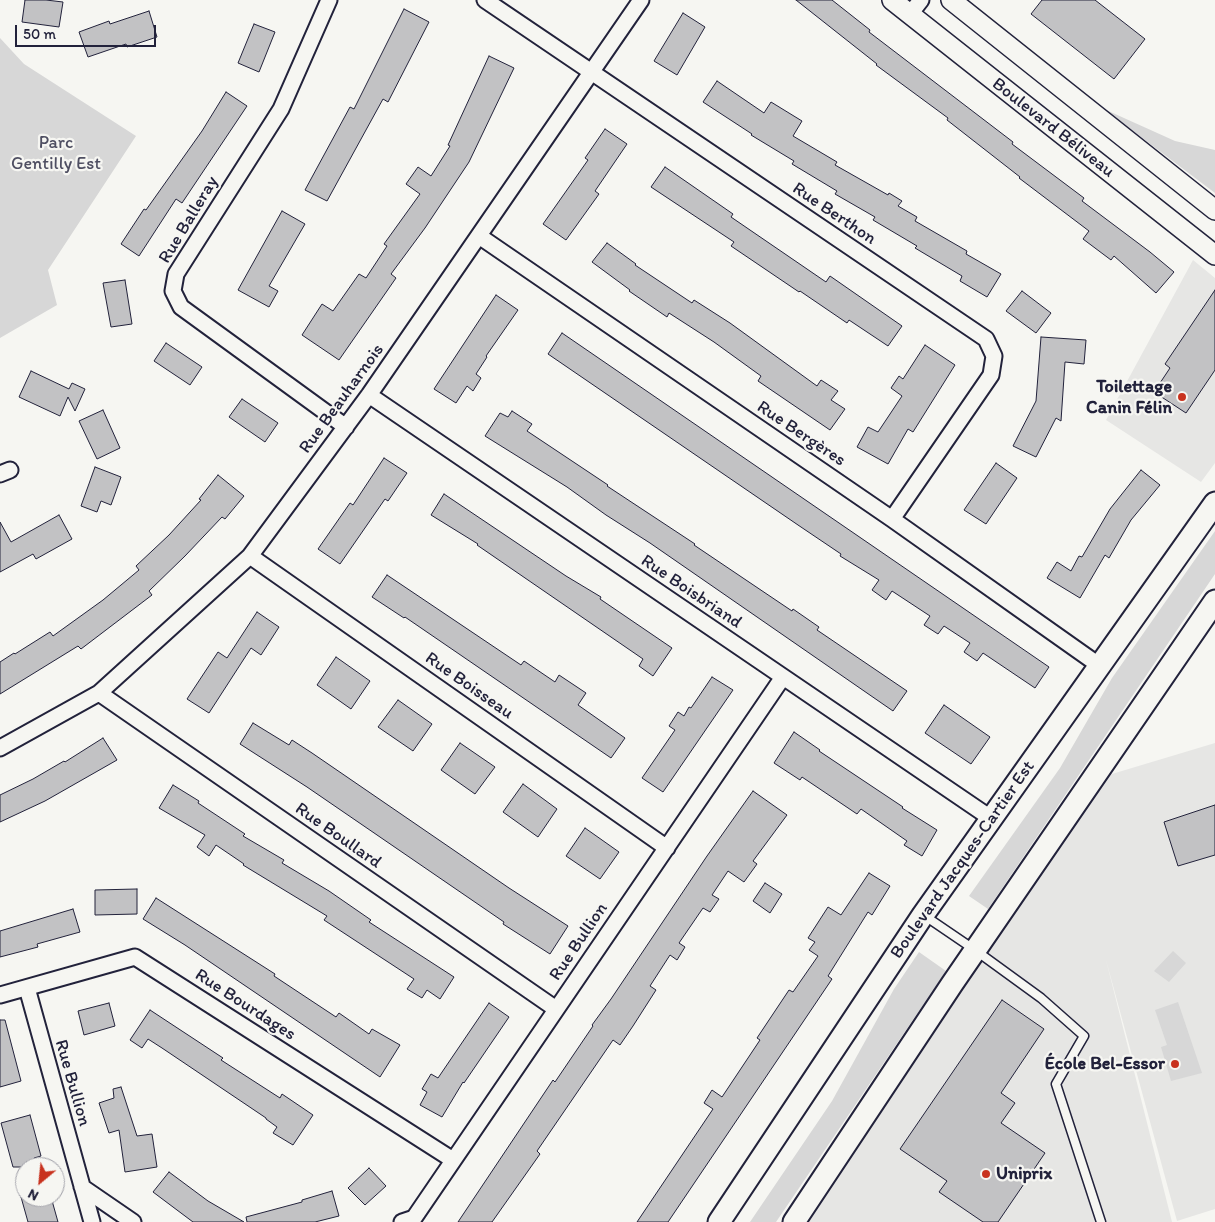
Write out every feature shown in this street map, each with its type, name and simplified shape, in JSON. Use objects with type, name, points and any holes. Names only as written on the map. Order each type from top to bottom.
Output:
[{"type":"main road","name":"Boulevard Jacques-Cartier Est","points":[[719,1222],[923,915],[1215,503]]},
{"type":"main road","points":[[794,1222],[975,950],[1215,601]]},
{"type":"street","name":"Rue Balleray","points":[[329,0],[281,109],[176,274],[172,291],[181,306],[346,427]]},
{"type":"street","name":"Rue Berthon","points":[[485,0],[986,339],[994,356],[991,375],[892,519]]},
{"type":"street","name":"Rue Beauharnois","points":[[0,748],[99,693],[250,556],[369,395],[641,0]]},
{"type":"street","name":"Boulevard Béliveau","points":[[892,0],[915,7],[1215,255]]},
{"type":"street","name":"Boulevard Béliveau","points":[[951,0],[1215,210]]},
{"type":"street","name":"Rue Bergères","points":[[479,236],[892,519],[1100,666]]},
{"type":"street","name":"Rue Boisbriand","points":[[369,395],[992,819]]},
{"type":"street","name":"Rue Boisseau","points":[[250,556],[667,848]]},
{"type":"street","name":"Rue Bullion","points":[[402,1222],[414,1218],[783,677]]},
{"type":"street","name":"Rue Boullard","points":[[99,693],[556,1009]]},
{"type":"street","name":"Rue Bourdages","points":[[0,995],[135,957],[453,1160]]},
{"type":"street","name":"Rue Bullion","points":[[27,988],[92,1222]]},
{"type":"street","points":[[82,1187],[133,1222]]},
{"type":"lane","points":[[923,915],[1041,998],[1084,1036],[1056,1084],[1101,1222]]},
{"type":"shaded area","points":[[1193,260],[1215,278],[1215,463],[1201,482],[1106,420]]},
{"type":"shaded area","points":[[1215,743],[1215,1209],[1177,1221],[1106,960],[1172,1222],[794,1222],[1092,780]]},
{"type":"green space","name":"Parc Gentilly Est","points":[[0,38],[24,64],[136,136],[48,270],[57,305],[0,338]]},
{"type":"green space","points":[[1104,109],[1175,141],[1215,150],[1215,193]]},
{"type":"green space","points":[[1215,531],[1215,574],[988,909],[969,896],[1060,768],[1112,678]]},
{"type":"green space","points":[[1173,951],[1186,963],[1169,982],[1154,971]]},
{"type":"green space","points":[[919,952],[946,971],[776,1222],[750,1222],[832,1101],[894,989]]},
{"type":"green space","points":[[1178,1002],[1202,1073],[1171,1081],[1161,1047],[1167,1045],[1155,1010]]},
{"type":"building","points":[[25,0],[63,2],[59,27],[22,22]]},
{"type":"building","points":[[796,0],[832,0],[870,30],[869,32],[1013,142],[1012,144],[1084,198],[1082,201],[1174,272],[1156,293],[1114,256],[1111,260],[1083,239],[1089,231],[1019,178],[947,120],[948,118],[876,65]]},
{"type":"building","points":[[1042,0],[1095,0],[1145,39],[1114,79],[1031,14]]},
{"type":"building","points":[[404,9],[429,22],[388,102],[383,99],[327,201],[305,190],[350,107],[354,109]]},
{"type":"building","points":[[149,11],[157,37],[127,47],[126,44],[88,57],[79,32],[109,21],[110,24]]},
{"type":"building","points":[[683,13],[705,27],[677,75],[654,61]]},
{"type":"building","points":[[254,24],[275,32],[259,72],[238,63]]},
{"type":"building","points":[[489,56],[514,68],[469,162],[425,228],[391,274],[396,278],[339,360],[302,335],[322,304],[333,311],[359,274],[366,278],[387,246],[384,244],[420,194],[406,184],[418,167],[431,176],[450,146],[448,145]]},
{"type":"building","points":[[717,81],[764,113],[771,102],[802,121],[793,136],[837,162],[835,165],[902,201],[898,206],[917,217],[915,221],[967,251],[966,254],[1001,274],[987,297],[960,281],[962,276],[873,220],[875,217],[835,194],[837,191],[792,164],[794,161],[751,135],[703,102]]},
{"type":"building","points":[[226,92],[247,106],[182,203],[176,199],[139,256],[121,244],[144,209],[146,210],[202,131]]},
{"type":"building","points":[[605,129],[627,144],[595,191],[599,194],[566,240],[543,224],[588,160],[585,158]]},
{"type":"building","points":[[665,167],[733,214],[731,217],[826,282],[830,276],[902,326],[888,346],[849,320],[847,323],[799,292],[731,246],[734,242],[651,187]]},
{"type":"building","points":[[282,211],[305,224],[269,286],[278,291],[269,307],[238,290]]},
{"type":"building","points":[[607,243],[635,265],[692,303],[694,300],[730,323],[817,386],[821,380],[838,391],[831,400],[845,409],[830,430],[758,381],[761,376],[714,342],[669,313],[667,317],[629,291],[592,262]]},
{"type":"building","points":[[125,280],[132,324],[111,327],[103,283]]},
{"type":"building","points":[[1215,290],[1215,370],[1186,413],[1154,392],[1170,368],[1165,364]]},
{"type":"building","points":[[1022,291],[1051,313],[1036,333],[1006,311]]},
{"type":"building","points":[[496,295],[518,310],[486,356],[476,374],[481,378],[473,391],[467,386],[456,403],[434,389]]},
{"type":"building","points":[[562,333],[1049,667],[1035,688],[983,653],[977,661],[964,652],[970,643],[944,626],[938,634],[924,625],[930,616],[892,591],[886,600],[872,590],[879,580],[840,556],[841,554],[548,354]]},
{"type":"building","points":[[1041,337],[1086,340],[1084,364],[1065,362],[1061,421],[1056,418],[1036,457],[1013,446],[1036,401]]},
{"type":"building","points":[[166,343],[202,367],[190,385],[154,361]]},
{"type":"building","points":[[925,345],[955,365],[913,432],[908,429],[888,464],[857,447],[868,427],[878,432],[902,396],[891,388],[899,376],[903,379]]},
{"type":"building","points":[[31,371],[69,389],[72,383],[85,389],[75,411],[68,397],[60,416],[19,397]]},
{"type":"building","points":[[242,399],[278,423],[265,442],[229,417]]},
{"type":"building","points":[[103,410],[120,448],[97,459],[79,421]]},
{"type":"building","points":[[512,411],[532,424],[527,431],[792,611],[793,609],[819,627],[817,630],[907,691],[893,711],[567,487],[485,436],[500,413],[508,417]]},
{"type":"building","points":[[384,458],[407,473],[388,501],[385,499],[340,564],[318,549],[350,503],[353,505]]},
{"type":"building","points":[[996,463],[1017,478],[986,524],[964,510]]},
{"type":"building","points":[[95,467],[121,477],[111,505],[101,501],[97,512],[81,506]]},
{"type":"building","points":[[1141,470],[1160,485],[1131,520],[1109,558],[1105,555],[1080,598],[1047,578],[1057,562],[1071,571],[1079,556],[1082,557],[1110,509]]},
{"type":"building","points":[[218,475],[244,496],[225,519],[222,517],[149,591],[152,595],[81,649],[78,646],[0,694],[0,662],[50,632],[53,636],[103,600],[139,570],[136,566],[169,535],[201,500],[199,499]]},
{"type":"building","points":[[444,494],[566,576],[601,597],[600,599],[672,648],[653,676],[639,666],[643,659],[478,544],[431,515]]},
{"type":"building","points":[[59,515],[72,539],[36,559],[33,554],[0,572],[0,522],[11,542]]},
{"type":"building","points":[[387,575],[521,665],[524,661],[555,682],[559,675],[586,693],[578,705],[625,738],[611,758],[405,617],[372,597]]},
{"type":"building","points":[[257,612],[279,627],[261,655],[251,648],[209,713],[187,699],[218,652],[227,658]]},
{"type":"building","points":[[336,657],[370,681],[351,709],[317,685]]},
{"type":"building","points":[[712,677],[733,690],[663,792],[642,778],[675,730],[669,726],[678,712],[684,716]]},
{"type":"building","points":[[398,700],[432,724],[413,751],[378,727]]},
{"type":"building","points":[[944,705],[990,737],[971,764],[925,733]]},
{"type":"building","points":[[253,723],[289,745],[292,740],[568,926],[550,954],[503,924],[504,922],[307,787],[240,744]]},
{"type":"building","points":[[794,732],[902,808],[937,830],[922,856],[904,845],[907,841],[861,809],[857,814],[802,777],[800,780],[774,763]]},
{"type":"building","points":[[103,738],[117,760],[45,801],[0,822],[0,795],[65,762]]},
{"type":"building","points":[[460,743],[495,767],[475,794],[441,770]]},
{"type":"building","points":[[523,784],[557,809],[538,837],[503,812]]},
{"type":"building","points":[[173,785],[245,834],[243,836],[284,860],[282,863],[329,891],[371,920],[369,922],[454,977],[440,999],[427,990],[422,998],[407,989],[414,979],[324,920],[327,916],[243,865],[216,845],[209,856],[197,847],[205,835],[159,808]]},
{"type":"building","points":[[753,791],[787,815],[753,861],[757,864],[744,882],[728,871],[712,895],[719,899],[710,912],[703,908],[679,943],[685,947],[677,960],[670,955],[650,986],[656,990],[633,1026],[620,1045],[613,1040],[537,1151],[540,1154],[492,1222],[458,1222],[553,1080],[555,1082]]},
{"type":"building","points":[[1215,805],[1215,855],[1178,866],[1164,822]]},
{"type":"building","points":[[585,828],[619,852],[600,879],[566,856]]},
{"type":"building","points":[[869,873],[890,886],[872,915],[868,912],[828,976],[832,979],[668,1222],[637,1222],[713,1109],[704,1103],[712,1090],[722,1097],[760,1040],[757,1038],[789,990],[793,992],[818,956],[809,950],[815,942],[808,938],[828,907],[841,915]]},
{"type":"building","points":[[765,883],[782,894],[770,913],[753,901]]},
{"type":"building","points":[[137,889],[137,914],[95,915],[95,890]]},
{"type":"building","points":[[156,898],[275,974],[274,976],[336,1017],[339,1013],[369,1034],[372,1029],[400,1045],[380,1077],[185,945],[143,919]]},
{"type":"building","points":[[73,909],[80,932],[37,944],[38,947],[0,957],[0,931]]},
{"type":"building","points":[[1002,1000],[1044,1029],[1001,1093],[1015,1103],[1001,1123],[1045,1153],[998,1222],[983,1222],[939,1192],[947,1181],[900,1149]]},
{"type":"building","points":[[109,1003],[115,1026],[84,1035],[78,1011]]},
{"type":"building","points":[[489,1003],[509,1017],[463,1082],[442,1117],[420,1105],[427,1092],[422,1089],[431,1074],[438,1078]]},
{"type":"building","points":[[150,1010],[223,1058],[221,1060],[280,1098],[282,1094],[313,1115],[293,1145],[273,1133],[277,1127],[266,1118],[162,1048],[148,1039],[142,1048],[130,1040]]},
{"type":"building","points":[[0,1020],[5,1020],[21,1081],[0,1087]]},
{"type":"building","points":[[121,1087],[137,1136],[152,1134],[157,1167],[125,1172],[119,1130],[109,1133],[99,1103],[114,1098],[113,1089]]},
{"type":"building","points":[[30,1115],[41,1156],[15,1157],[15,1167],[13,1167],[1,1123]]},
{"type":"building","points":[[369,1168],[386,1186],[365,1205],[348,1188]]},
{"type":"building","points":[[169,1172],[208,1201],[244,1222],[193,1222],[153,1192]]},
{"type":"building","points":[[332,1191],[339,1216],[315,1222],[247,1222],[246,1217],[302,1202],[302,1200]]},
{"type":"building","points":[[24,1207],[54,1207],[58,1222],[28,1222]]},
{"type":"place","name":"Toilettage Canin Félin","points":[[1182,397]]},
{"type":"place","name":"École Bel-Essor","points":[[1175,1064]]},
{"type":"place","name":"Uniprix","points":[[986,1174]]}]
